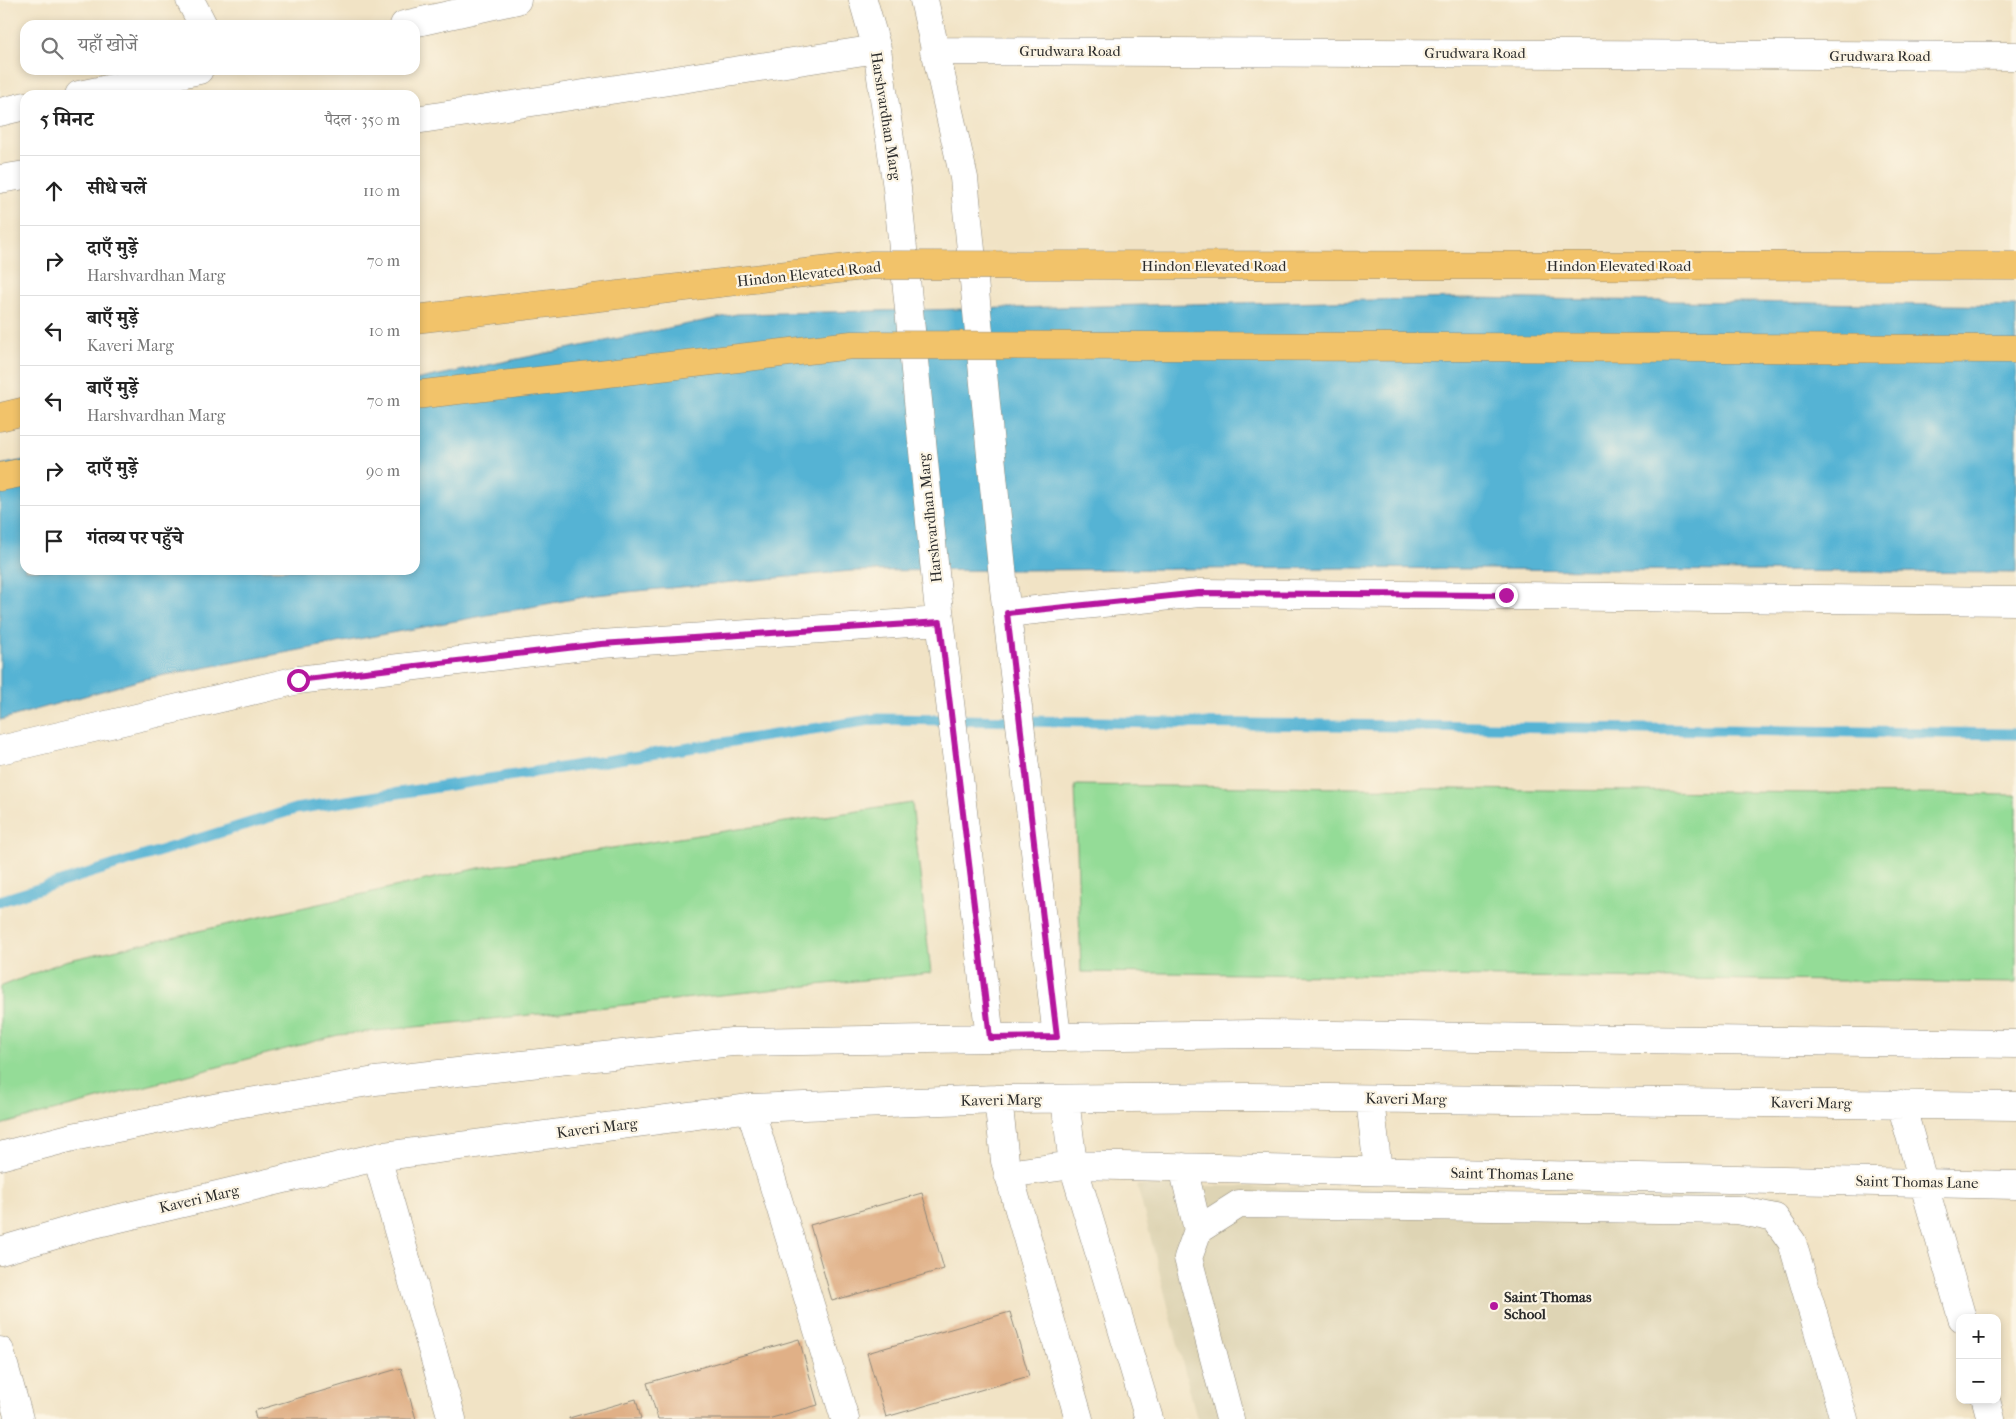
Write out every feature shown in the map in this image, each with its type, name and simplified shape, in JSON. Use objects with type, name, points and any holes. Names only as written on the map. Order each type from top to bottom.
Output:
[{"type":"highway","name":"Hindon Elevated Road","points":[[420,318],[872,265],[2016,266]]},
{"type":"highway","points":[[420,394],[852,345],[2016,349]]},
{"type":"highway","points":[[0,417],[20,412]]},
{"type":"highway","points":[[0,477],[20,473]]},
{"type":"street","points":[[190,0],[200,20]]},
{"type":"street","points":[[420,21],[517,0]]},
{"type":"street","name":"Harshvardhan Marg","points":[[862,0],[877,49],[897,188],[940,622],[990,1038]]},
{"type":"street","points":[[924,0],[964,178],[1006,601],[1057,1037]]},
{"type":"street","points":[[420,119],[877,49]]},
{"type":"street","name":"Grudwara Road","points":[[934,50],[2016,56]]},
{"type":"street","points":[[103,90],[175,75]]},
{"type":"street","points":[[0,112],[20,107]]},
{"type":"street","points":[[0,179],[20,177]]},
{"type":"street","points":[[1006,601],[1199,593],[2016,600]]},
{"type":"street","points":[[0,750],[298,680],[601,644],[940,622]]},
{"type":"street","points":[[0,1156],[73,1137],[219,1106],[375,1081],[732,1042],[1255,1034],[2016,1044]]},
{"type":"street","name":"Kaveri Marg","points":[[0,1251],[91,1225],[378,1157],[750,1108],[998,1099],[1247,1097],[2016,1106]]},
{"type":"street","points":[[998,1099],[1008,1174],[1079,1419]]},
{"type":"street","points":[[1065,1099],[1073,1165],[1150,1419]]},
{"type":"street","points":[[1370,1099],[1385,1171],[1396,1206]]},
{"type":"street","points":[[1901,1104],[1961,1314]]},
{"type":"street","points":[[750,1108],[845,1419]]},
{"type":"street","points":[[378,1157],[452,1419]]},
{"type":"street","name":"Saint Thomas Lane","points":[[1008,1174],[1073,1165],[2016,1184]]},
{"type":"street","points":[[1183,1167],[1198,1230],[1188,1258],[1230,1419]]},
{"type":"street","points":[[1752,1179],[1758,1214]]},
{"type":"street","points":[[1198,1230],[1238,1204],[1738,1210],[1775,1218],[1792,1242],[1844,1419]]},
{"type":"street","points":[[0,1351],[19,1419]]},
{"type":"street","points":[[1987,1404],[1991,1419]]},
{"type":"shaded area","name":"Saint Thomas School","points":[[1137,1185],[1782,1194],[1858,1419],[1197,1419]]},
{"type":"green space","points":[[1075,785],[2016,795],[2016,983],[1081,972]]},
{"type":"green space","points":[[912,803],[931,973],[338,1035],[0,1125],[0,987],[65,961],[479,868]]},
{"type":"water","points":[[1464,298],[2016,306],[2016,573],[1350,568],[851,571],[595,595],[144,679],[0,720],[0,465],[20,461],[20,575],[420,575],[420,379],[737,314]]},
{"type":"building","points":[[922,1193],[944,1269],[832,1301],[810,1225]]},
{"type":"building","points":[[1010,1312],[1029,1376],[886,1417],[867,1353]]},
{"type":"building","points":[[799,1339],[818,1405],[768,1419],[658,1419],[647,1383]]},
{"type":"building","points":[[401,1368],[416,1419],[256,1419],[254,1411]]},
{"type":"building","points":[[636,1399],[641,1419],[569,1419],[569,1418]]},
{"type":"waterway","points":[[0,901],[295,809],[877,719],[2016,734]]},
{"type":"place","name":"Saint Thomas School","points":[[1494,1306]]},
{"type":"route","points":[[298,680],[601,644],[940,622],[990,1038],[1057,1037],[1007,613],[1199,593],[1506,595]]}]
